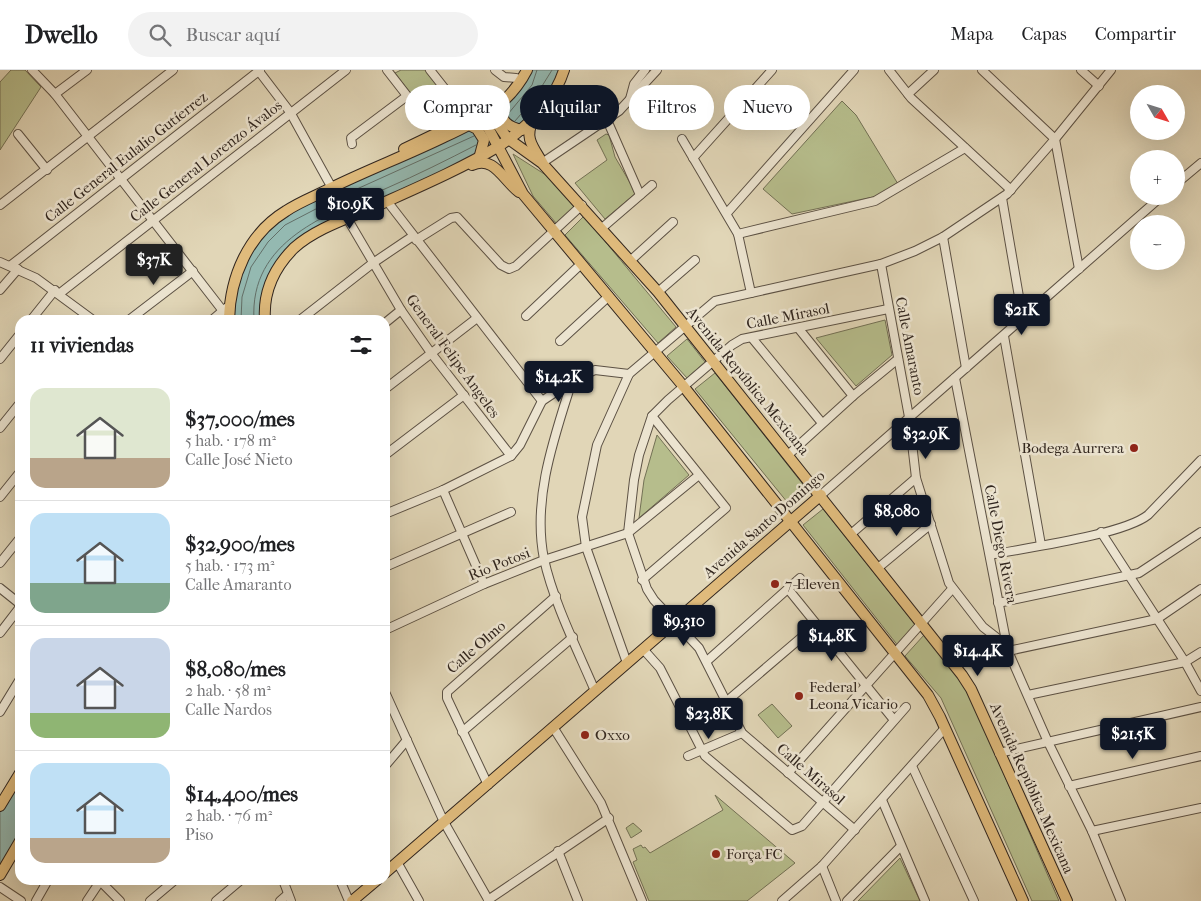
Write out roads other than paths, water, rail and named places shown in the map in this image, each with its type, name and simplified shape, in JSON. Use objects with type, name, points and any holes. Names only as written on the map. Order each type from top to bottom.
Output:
[{"type":"main road","points":[[510,91],[527,70]]},
{"type":"main road","points":[[556,85],[564,70]]},
{"type":"main road","points":[[381,165],[417,142],[482,111],[500,98],[519,74]]},
{"type":"main road","points":[[510,124],[517,129]]},
{"type":"main road","points":[[265,315],[267,294],[278,268],[286,257],[309,238],[347,218],[456,168],[502,141],[520,127]]},
{"type":"main road","points":[[228,315],[226,308],[237,270],[260,235],[286,210],[381,165],[462,130]]},
{"type":"main road","points":[[475,130],[484,140],[482,152]]},
{"type":"main road","name":"Avenida República Mexicana","points":[[498,130],[523,194],[684,386],[935,706],[1023,901]]},
{"type":"main road","points":[[530,130],[528,135],[542,163]]},
{"type":"main road","name":"Avenida República Mexicana","points":[[502,141],[542,163],[582,205],[658,292],[821,495],[967,682],[1067,901]]},
{"type":"main road","points":[[456,168],[467,167],[484,161],[523,194]]},
{"type":"main road","name":"Avenida Santo Domingo","points":[[390,868],[821,495]]},
{"type":"main road","points":[[0,806],[15,781]]},
{"type":"main road","points":[[0,875],[4,864],[15,848]]},
{"type":"main road","points":[[351,901],[371,885]]},
{"type":"street","points":[[32,70],[55,94],[193,271],[226,308],[218,315]]},
{"type":"street","points":[[55,94],[87,70]]},
{"type":"street","points":[[259,70],[290,112],[332,188]]},
{"type":"street","name":"Calle General Eulalio Gutíerrez","points":[[0,290],[14,267],[121,178],[259,70]]},
{"type":"street","name":"Calle General Lorenzo Ávalos","points":[[36,315],[57,292],[346,70]]},
{"type":"street","points":[[388,70],[405,93]]},
{"type":"street","points":[[430,70],[442,85]]},
{"type":"street","points":[[495,70],[504,77],[519,74]]},
{"type":"street","points":[[634,85],[645,70]]},
{"type":"street","points":[[643,85],[657,70]]},
{"type":"street","points":[[693,158],[772,70]]},
{"type":"street","points":[[727,213],[854,70]]},
{"type":"street","points":[[888,70],[908,94],[1011,190]]},
{"type":"street","points":[[908,94],[934,70]]},
{"type":"street","points":[[982,70],[1055,139],[1080,269]]},
{"type":"street","points":[[1081,70],[1099,86]]},
{"type":"street","points":[[627,662],[586,547],[582,517],[593,459],[602,430],[629,374],[715,301],[881,264],[915,251],[943,237],[1011,190],[1111,70]]},
{"type":"street","points":[[0,205],[48,170],[168,71]]},
{"type":"street","points":[[351,141],[405,98]]},
{"type":"street","points":[[619,109],[629,100]]},
{"type":"street","points":[[542,163],[592,130]]},
{"type":"street","points":[[611,130],[640,196]]},
{"type":"street","points":[[18,134],[48,170]]},
{"type":"street","points":[[682,139],[738,234],[751,293]]},
{"type":"street","points":[[738,234],[875,201],[965,148]]},
{"type":"street","points":[[1185,176],[1201,163]]},
{"type":"street","points":[[602,228],[652,186]]},
{"type":"street","points":[[1002,198],[1023,320]]},
{"type":"street","points":[[387,201],[542,401]]},
{"type":"street","points":[[306,315],[373,263],[451,218],[457,217],[501,266],[509,269],[516,266],[582,205]]},
{"type":"street","name":"Avenida Santo Domingo","points":[[821,495],[1023,320],[1152,205]]},
{"type":"street","name":"General Felipe Angeles","points":[[347,218],[401,310],[431,353],[511,456]]},
{"type":"street","points":[[630,261],[673,222]]},
{"type":"street","points":[[943,237],[966,368]]},
{"type":"street","points":[[658,292],[695,260]]},
{"type":"street","points":[[0,262],[14,267],[57,292],[85,315]]},
{"type":"street","points":[[526,316],[581,264]]},
{"type":"street","name":"Calle Amaranto","points":[[881,264],[909,417],[916,478],[952,589],[983,627],[1007,648]]},
{"type":"street","points":[[136,315],[193,271]]},
{"type":"street","points":[[560,341],[609,296]]},
{"type":"street","name":"Calle Mirasol","points":[[855,830],[742,733],[707,661],[691,638],[654,600],[642,580],[628,533],[637,463],[652,416],[714,360],[737,342],[888,309]]},
{"type":"street","points":[[390,319],[401,310]]},
{"type":"street","points":[[390,385],[477,318]]},
{"type":"street","points":[[799,329],[852,396]]},
{"type":"street","points":[[1004,336],[1041,545]]},
{"type":"street","points":[[752,338],[822,423]]},
{"type":"street","points":[[0,359],[15,340]]},
{"type":"street","points":[[788,455],[852,396],[898,359]]},
{"type":"street","points":[[390,512],[443,490],[511,456],[520,445],[542,401],[572,381],[595,370],[629,374]]},
{"type":"street","name":"Calle Diego Rivera","points":[[955,378],[1007,648],[1048,742],[1092,831],[1121,901]]},
{"type":"street","points":[[572,381],[551,448],[541,525],[544,560],[556,596],[595,691]]},
{"type":"street","points":[[390,451],[464,395]]},
{"type":"street","points":[[0,428],[15,409]]},
{"type":"street","points":[[642,580],[726,508],[652,416]]},
{"type":"street","points":[[990,555],[1101,532],[1145,518],[1201,460]]},
{"type":"street","points":[[628,533],[700,475]]},
{"type":"street","points":[[0,497],[15,478]]},
{"type":"street","points":[[851,534],[916,478]]},
{"type":"street","points":[[443,490],[484,584]]},
{"type":"street","points":[[390,565],[511,512]]},
{"type":"street","points":[[878,568],[931,524]]},
{"type":"street","points":[[1101,532],[1185,662],[1201,691]]},
{"type":"street","points":[[998,602],[1129,576],[1144,571],[1201,532]]},
{"type":"street","name":"Rio Potosi","points":[[390,628],[484,584],[544,560],[628,533]]},
{"type":"street","points":[[0,563],[15,544]]},
{"type":"street","points":[[707,661],[800,578]]},
{"type":"street","points":[[0,588],[15,601]]},
{"type":"street","points":[[788,589],[894,720]]},
{"type":"street","points":[[788,773],[952,589]]},
{"type":"street","points":[[1007,648],[1157,619],[1201,589]]},
{"type":"street","name":"Calle Olmo","points":[[488,785],[447,698],[447,692],[556,596]]},
{"type":"street","points":[[0,633],[15,612]]},
{"type":"street","points":[[727,702],[816,625]]},
{"type":"street","points":[[462,732],[573,636]]},
{"type":"street","points":[[643,649],[660,668],[702,750],[720,770],[787,827],[795,829],[822,802],[906,708]]},
{"type":"street","points":[[1028,695],[1185,662],[1201,652]]},
{"type":"street","points":[[0,712],[15,687]]},
{"type":"street","points":[[390,704],[444,822],[488,901],[558,851],[609,818]]},
{"type":"street","points":[[999,753],[1201,707]]},
{"type":"street","points":[[553,727],[586,776],[609,818],[642,901]]},
{"type":"street","points":[[787,900],[822,866],[945,728]]},
{"type":"street","points":[[688,756],[742,733]]},
{"type":"street","points":[[390,760],[407,740]]},
{"type":"street","points":[[1069,786],[1201,756]]},
{"type":"street","points":[[912,766],[974,901]]},
{"type":"street","points":[[882,800],[925,901]]},
{"type":"street","points":[[1092,831],[1201,808]]},
{"type":"street","points":[[847,901],[901,846]]},
{"type":"street","points":[[558,851],[578,901]]},
{"type":"street","points":[[397,862],[419,901]]},
{"type":"street","points":[[822,866],[836,901]]},
{"type":"street","points":[[36,901],[45,885]]},
{"type":"street","points":[[87,901],[98,885]]},
{"type":"street","points":[[106,885],[120,901]]},
{"type":"street","points":[[150,901],[169,885]]},
{"type":"street","points":[[216,901],[235,885]]},
{"type":"street","points":[[280,901],[290,897],[285,885]]},
{"type":"street","points":[[343,885],[351,901]]},
{"type":"street","points":[[0,888],[21,901]]},
{"type":"water","points":[[527,70],[564,70],[557,85],[520,85],[520,128],[509,140],[309,238],[278,268],[266,315],[231,315],[241,262],[278,216],[455,130],[510,130],[510,90]]},
{"type":"water","points":[[15,781],[15,850],[0,875],[0,806]]},
{"type":"place","name":"Bodega Aurrera","points":[[1134,448]]},
{"type":"place","name":"7-Eleven","points":[[775,584]]},
{"type":"place","name":"Federal Leona Vicario","points":[[799,696]]},
{"type":"place","name":"Oxxo","points":[[585,735]]},
{"type":"place","name":"Força FC","points":[[716,854]]}]
